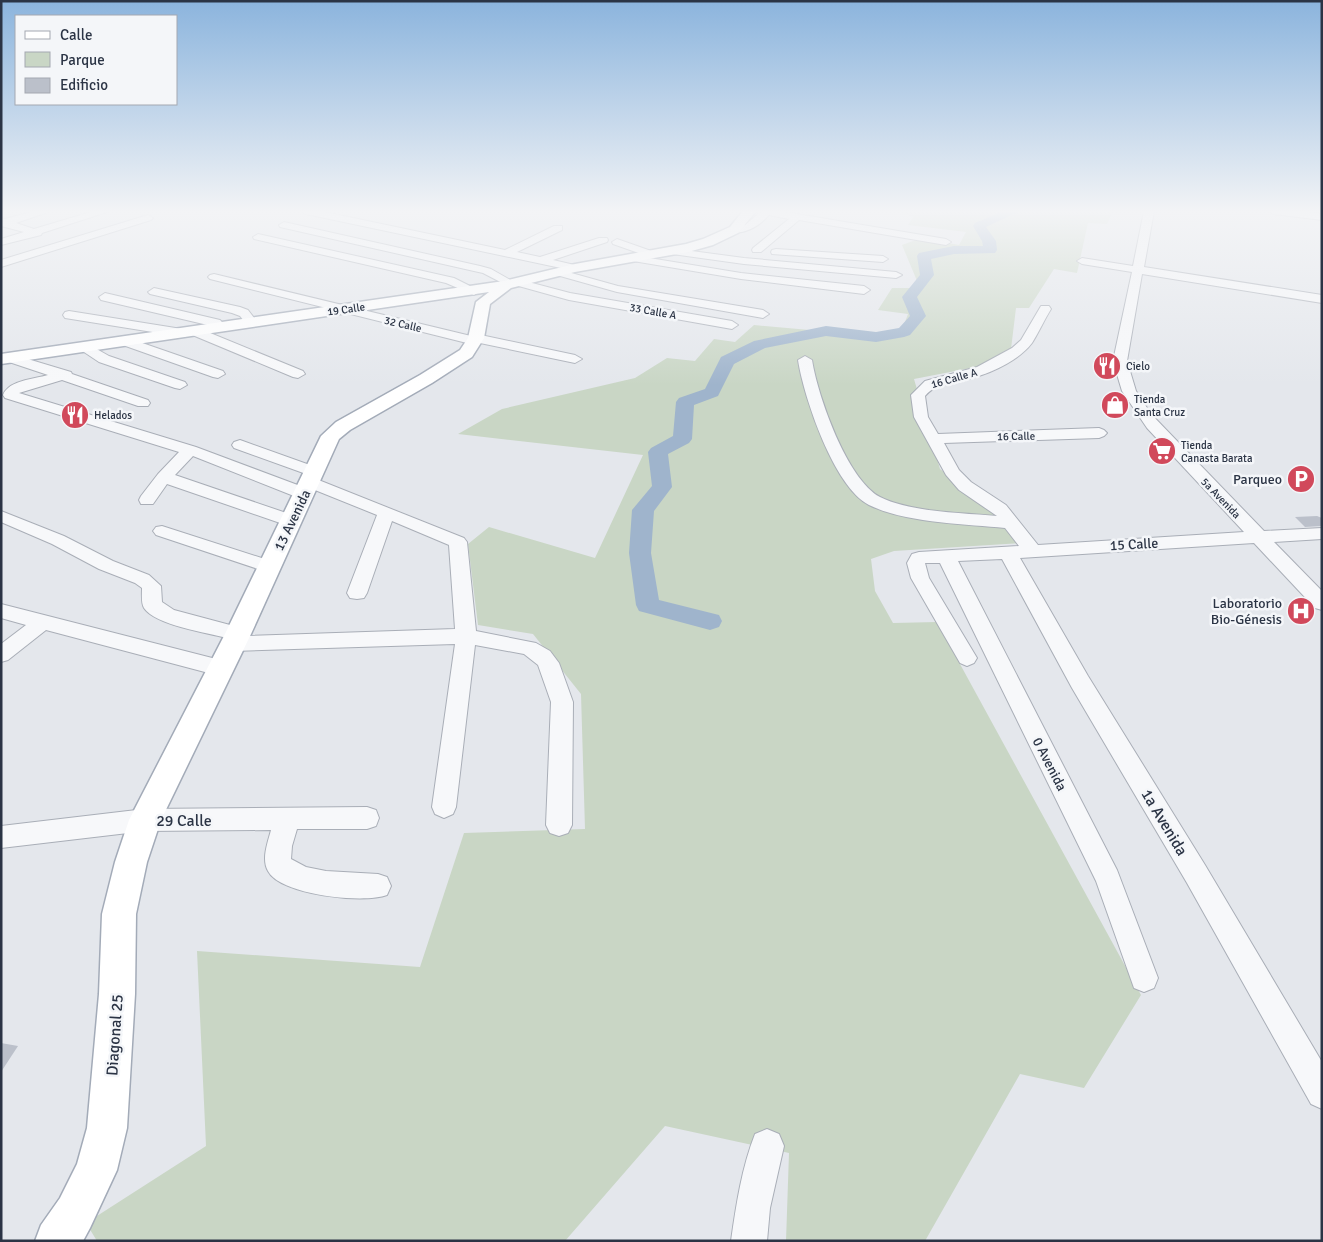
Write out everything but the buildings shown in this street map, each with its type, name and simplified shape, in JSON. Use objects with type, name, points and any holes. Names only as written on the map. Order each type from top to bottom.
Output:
[{"type":"main road","name":"19 Calle","points":[[6,359],[508,285],[570,269]]},
{"type":"main road","points":[[473,343],[483,302],[508,285]]},
{"type":"main road","name":"13 Avenida","points":[[145,820],[270,567],[331,436],[343,426],[426,379],[473,343]]},
{"type":"main road","name":"Diagonal 25","points":[[57,1241],[75,1213],[96,1170],[108,1128],[117,994],[119,914],[131,862],[145,820]]},
{"type":"street","points":[[1,276],[19,269]]},
{"type":"street","points":[[401,269],[450,280],[474,290]]},
{"type":"street","name":"33 Calle A","points":[[480,269],[487,271],[508,285],[732,325]]},
{"type":"street","points":[[698,269],[741,276],[864,290]]},
{"type":"street","points":[[825,269],[896,276]]},
{"type":"street","points":[[1129,269],[1322,299]]},
{"type":"street","name":"5a Avenida","points":[[1141,271],[1120,361],[1122,375],[1129,393],[1143,415],[1266,537],[1322,587]]},
{"type":"street","points":[[556,272],[617,289],[762,314]]},
{"type":"street","name":"32 Calle","points":[[214,277],[473,343],[575,359]]},
{"type":"street","points":[[508,285],[674,322]]},
{"type":"street","points":[[154,292],[236,310],[244,314],[252,323]]},
{"type":"street","points":[[105,297],[216,323],[221,327]]},
{"type":"street","name":"16 Calle A","points":[[934,439],[922,417],[918,395],[923,388],[933,382],[979,372],[1012,353],[1025,343],[1045,308]]},
{"type":"street","points":[[69,315],[189,332],[298,374]]},
{"type":"street","points":[[125,341],[218,374]]},
{"type":"street","points":[[473,343],[500,356]]},
{"type":"street","points":[[86,348],[104,359],[180,385]]},
{"type":"street","points":[[6,359],[66,375],[143,403]]},
{"type":"street","points":[[805,360],[812,397],[823,423],[850,475],[865,495],[886,506],[908,511],[1010,523]]},
{"type":"street","points":[[66,375],[16,388],[10,395],[190,450],[310,482]]},
{"type":"street","name":"16 Calle","points":[[934,439],[1099,433]]},
{"type":"street","points":[[934,439],[952,472],[965,486],[1000,509],[1032,550]]},
{"type":"street","points":[[240,445],[310,482],[458,542],[466,636],[444,807]]},
{"type":"street","points":[[147,500],[164,477],[190,450]]},
{"type":"street","points":[[164,477],[292,521]]},
{"type":"street","points":[[357,593],[386,514]]},
{"type":"street","points":[[1,516],[58,540],[106,565],[142,579],[151,586],[152,605],[167,615],[235,639],[466,636],[530,648],[543,656],[548,664],[562,702],[558,825]]},
{"type":"street","points":[[162,531],[270,567]]},
{"type":"street","name":"15 Calle","points":[[968,658],[920,578],[916,560],[922,556],[1322,533]]},
{"type":"street","name":"5a Avenida","points":[[1266,537],[1322,604]]},
{"type":"street","name":"1a Avenida","points":[[1008,552],[1080,682],[1196,874],[1322,1093]]},
{"type":"street","name":"0 Avenida","points":[[945,555],[1108,879],[1144,978]]},
{"type":"street","points":[[1,611],[220,668]]},
{"type":"street","points":[[1,655],[43,622]]},
{"type":"street","name":"29 Calle","points":[[1,837],[145,820],[367,818]]},
{"type":"street","points":[[287,820],[279,846],[278,864],[292,875],[311,882],[378,886]]},
{"type":"street","points":[[749,1241],[753,1208],[767,1146]]},
{"type":"green space","points":[[912,269],[1078,269],[1077,273],[1054,269],[1029,308],[1016,308],[1011,349],[976,367],[914,379],[940,469],[997,512],[1022,543],[894,551],[871,559],[875,591],[893,623],[937,622],[1141,995],[1084,1088],[1020,1074],[925,1241],[786,1241],[789,1153],[665,1126],[565,1241],[97,1241],[86,1223],[206,1146],[197,951],[420,967],[464,833],[585,829],[581,694],[533,634],[478,625],[468,544],[489,527],[595,558],[643,455],[458,434],[502,409],[635,378],[667,358],[695,361],[714,339],[735,342],[754,325],[899,338],[908,314],[878,310],[892,288],[920,288]]},
{"type":"waterway","points":[[710,621],[648,605],[640,553],[643,510],[662,487],[658,452],[682,439],[685,402],[712,392],[727,361],[760,344],[826,331],[876,337],[904,332],[918,316],[909,297],[927,275],[926,269]]},
{"type":"place","name":"Cielo","points":[[1107,366]]},
{"type":"place","name":"Tienda Santa Cruz","points":[[1115,405]]},
{"type":"place","name":"Helados","points":[[75,415]]},
{"type":"place","name":"Tienda Canasta Barata","points":[[1162,451]]},
{"type":"place","name":"Parqueo","points":[[1301,479]]},
{"type":"place","name":"Laboratorio Bio-Génesis","points":[[1301,611]]}]
